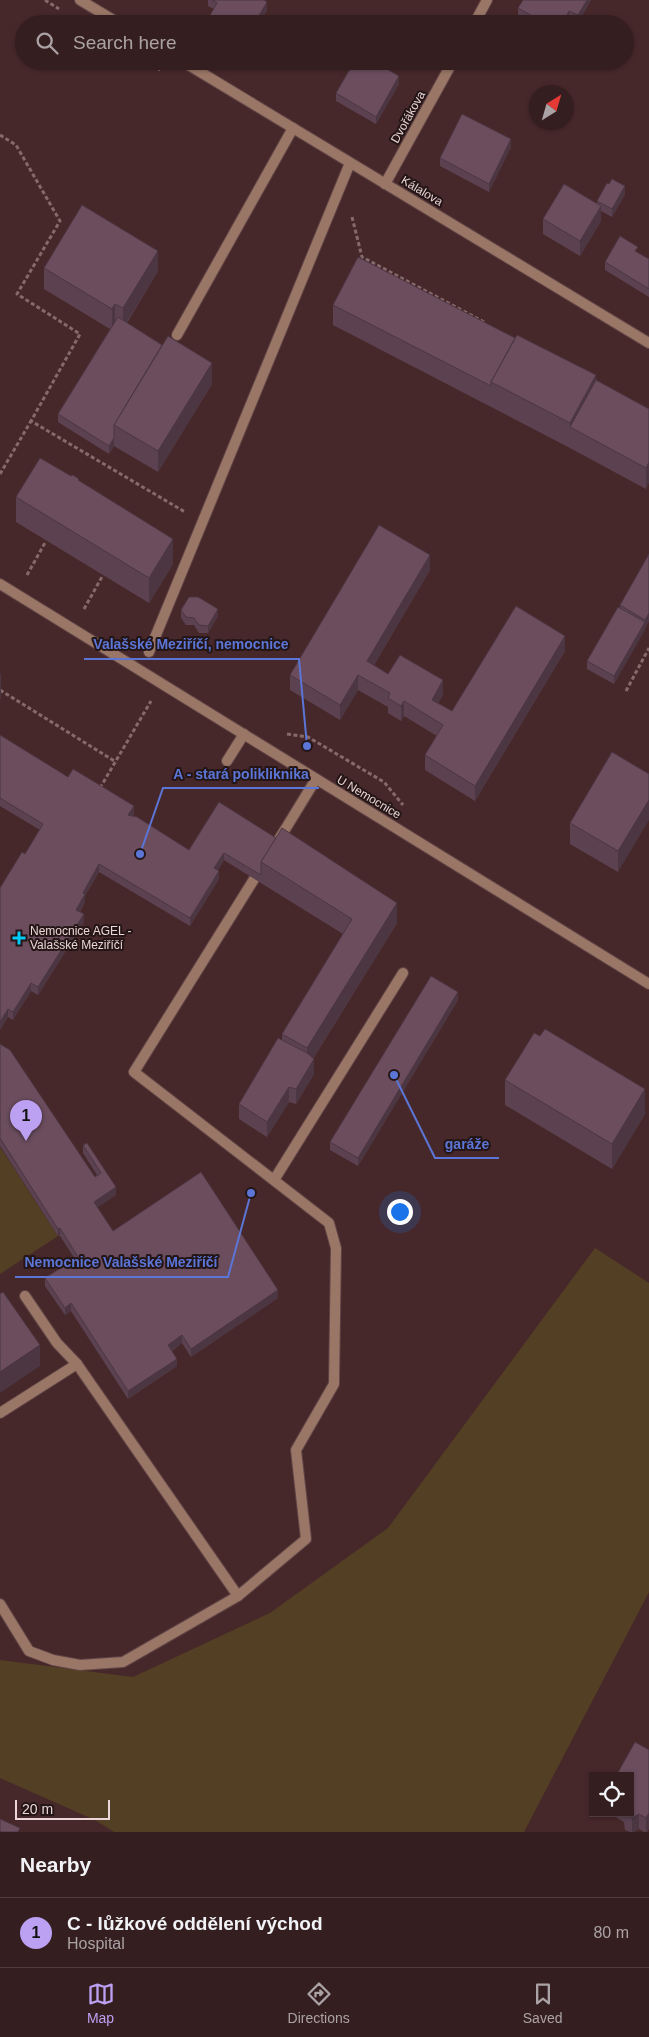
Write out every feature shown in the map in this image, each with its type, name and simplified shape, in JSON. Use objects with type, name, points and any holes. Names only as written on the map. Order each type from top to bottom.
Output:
[{"type":"street","points":[[80,0],[105,15]]},
{"type":"street","points":[[479,15],[487,0]]},
{"type":"street","name":"Kálalova","points":[[197,70],[649,343]]},
{"type":"street","name":"Dvořákova","points":[[385,184],[448,70]]},
{"type":"street","points":[[177,335],[293,128]]},
{"type":"street","points":[[149,652],[350,163]]},
{"type":"street","name":"U Nemocnice","points":[[0,584],[649,984]]},
{"type":"street","points":[[227,761],[244,734]]},
{"type":"street","points":[[0,1604],[29,1651],[53,1660],[80,1665],[123,1662],[238,1596],[306,1539],[296,1450],[334,1384],[336,1248],[329,1223],[134,1072],[316,779]]},
{"type":"street","points":[[274,1180],[403,973]]},
{"type":"street","points":[[25,1296],[57,1343],[77,1364],[238,1596]]},
{"type":"street","points":[[0,1413],[77,1364]]},
{"type":"path","points":[[160,70],[170,76]]},
{"type":"path","points":[[0,135],[16,145],[60,221],[17,294],[80,334],[0,474]]},
{"type":"path","points":[[343,181],[362,257],[492,327]]},
{"type":"path","points":[[30,421],[202,522]]},
{"type":"path","points":[[25,577],[46,541]]},
{"type":"path","points":[[82,612],[103,575]]},
{"type":"path","points":[[626,691],[649,648]]},
{"type":"path","points":[[98,792],[161,683]]},
{"type":"path","points":[[0,690],[116,762]]},
{"type":"shaded area","points":[[0,1147],[58,1236],[0,1274]]},
{"type":"shaded area","points":[[595,1248],[649,1283],[649,1592],[524,1832],[114,1832],[95,1820],[0,1778],[0,1660],[133,1677],[270,1613],[388,1528]]},
{"type":"building","points":[[212,0],[264,0],[267,2],[259,15],[210,15],[217,3]]},
{"type":"building","points":[[523,0],[587,0],[578,15],[569,11],[567,15],[531,15],[518,8]]},
{"type":"building","points":[[349,70],[389,70],[399,76],[376,117],[336,93]]},
{"type":"building","points":[[462,114],[511,139],[489,184],[440,158]]},
{"type":"building","points":[[612,179],[625,186],[612,209],[597,201],[607,183],[609,184]]},
{"type":"building","points":[[564,184],[601,206],[580,241],[543,219]]},
{"type":"building","points":[[82,205],[158,251],[123,308],[115,304],[112,309],[44,268]]},
{"type":"building","points":[[620,236],[638,247],[635,251],[649,259],[649,289],[605,262]]},
{"type":"building","points":[[358,257],[515,338],[491,382],[491,386],[333,305]]},
{"type":"building","points":[[118,317],[162,345],[114,425],[114,438],[109,446],[58,414]]},
{"type":"building","points":[[517,335],[596,375],[570,423],[491,382]]},
{"type":"building","points":[[168,336],[212,363],[158,451],[114,425]]},
{"type":"building","points":[[596,380],[649,409],[649,462],[646,468],[570,427]]},
{"type":"building","points":[[40,458],[71,476],[73,475],[78,480],[173,539],[149,578],[16,497]]},
{"type":"building","points":[[379,525],[430,555],[367,661],[388,674],[400,655],[443,680],[432,700],[452,711],[516,606],[565,636],[475,786],[425,755],[443,725],[404,701],[401,706],[388,698],[390,693],[358,675],[340,705],[290,675]]},
{"type":"building","points":[[649,554],[649,613],[645,620],[620,605]]},
{"type":"building","points":[[189,597],[198,597],[218,609],[208,626],[199,625],[194,618],[186,617],[181,610]]},
{"type":"building","points":[[618,607],[645,622],[614,676],[587,661]]},
{"type":"building","points":[[0,735],[68,777],[73,769],[98,784],[134,806],[128,815],[137,817],[189,850],[219,802],[276,838],[261,862],[261,875],[224,853],[214,868],[219,871],[190,918],[99,864],[76,910],[84,914],[38,987],[31,983],[13,1012],[8,1009],[0,1022],[0,888],[22,852],[25,854],[43,824],[0,798]]},
{"type":"building","points":[[612,752],[649,774],[649,800],[618,851],[570,823]]},
{"type":"building","points":[[282,828],[397,903],[307,1048],[282,1034],[352,919],[261,862]]},
{"type":"building","points":[[431,976],[458,992],[358,1158],[330,1142]]},
{"type":"building","points":[[545,1029],[645,1089],[612,1144],[505,1080],[534,1033],[540,1036]]},
{"type":"building","points":[[278,1038],[307,1053],[314,1059],[296,1089],[289,1087],[267,1122],[239,1104]]},
{"type":"building","points":[[0,1044],[10,1050],[95,1177],[101,1173],[83,1145],[87,1143],[116,1187],[94,1202],[113,1231],[201,1172],[278,1290],[191,1349],[182,1335],[168,1345],[177,1359],[128,1391],[71,1303],[65,1308],[45,1278],[78,1257],[0,1138]]},
{"type":"building","points":[[3,1292],[40,1345],[0,1372],[0,1294]]},
{"type":"building","points":[[635,1742],[649,1750],[649,1813],[646,1818],[639,1814],[634,1817],[634,1772],[618,1772]]},
{"type":"building","points":[[0,1819],[20,1828],[18,1832],[0,1832]]},
{"type":"place","name":"Valašské Meziříčí, nemocnice","points":[[307,746]]},
{"type":"place","name":"A - stará polikliknika","points":[[140,854]]},
{"type":"place","name":"Nemocnice AGEL - Valašské Meziříčí","points":[[19,938]]},
{"type":"place","name":"garáže","points":[[394,1075]]},
{"type":"place","name":"C - lůžkové oddělení východ","points":[[26,1141]]},
{"type":"place","name":"Nemocnice Valašské Meziříčí","points":[[251,1193]]}]
